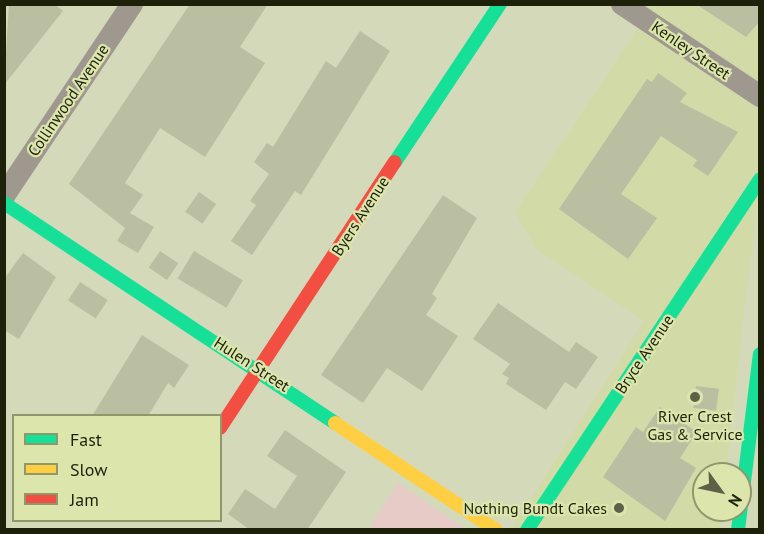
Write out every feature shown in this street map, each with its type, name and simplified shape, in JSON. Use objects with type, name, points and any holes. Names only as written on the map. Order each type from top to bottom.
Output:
[{"type":"street","name":"Collinwood Avenue","points":[[4,196],[132,4]]},
{"type":"street","name":"Byers Avenue","points":[[222,425],[500,4]]},
{"type":"street","name":"Kenley Street","points":[[622,4],[759,96]]},
{"type":"street","name":"Bryce Avenue","points":[[527,530],[759,178]]},
{"type":"street","name":"Hulen Street","points":[[4,203],[260,369],[496,530]]},
{"type":"street","points":[[738,530],[759,354]]},
{"type":"shaded area","points":[[637,5],[759,5],[759,186],[727,462],[692,462],[692,522],[721,522],[720,529],[511,530],[644,321],[537,250],[515,212],[648,13]]},
{"type":"shaded area","points":[[398,483],[466,529],[368,530]]},
{"type":"building","points":[[9,4],[54,4],[63,11],[4,85]]},
{"type":"building","points":[[190,4],[268,4],[240,47],[265,63],[205,157],[160,128],[125,183],[143,195],[130,213],[154,227],[138,253],[117,241],[125,228],[69,184]]},
{"type":"building","points":[[696,4],[759,4],[759,22],[746,37]]},
{"type":"building","points":[[360,31],[390,51],[301,195],[295,191],[252,255],[231,241],[256,205],[250,201],[269,174],[254,162],[267,143],[273,147],[326,61],[336,68]]},
{"type":"building","points":[[658,73],[687,93],[680,102],[738,132],[708,176],[693,166],[697,160],[661,136],[621,194],[657,218],[628,259],[559,209],[647,79],[652,82]]},
{"type":"building","points":[[199,192],[216,204],[202,224],[185,212]]},
{"type":"building","points":[[443,195],[477,218],[432,294],[437,298],[426,315],[458,336],[422,391],[387,368],[363,403],[321,375]]},
{"type":"building","points":[[160,251],[178,263],[167,280],[149,268]]},
{"type":"building","points":[[194,251],[243,280],[226,308],[178,278]]},
{"type":"building","points":[[23,253],[56,277],[19,339],[4,330],[4,279]]},
{"type":"building","points":[[80,282],[108,300],[96,318],[68,300]]},
{"type":"building","points":[[498,303],[569,352],[576,342],[598,357],[576,389],[565,382],[546,410],[506,384],[509,378],[502,374],[510,364],[473,339]]},
{"type":"building","points":[[142,335],[189,365],[174,388],[168,383],[149,414],[93,414]]},
{"type":"building","points":[[696,386],[719,389],[716,411],[693,408]]},
{"type":"building","points":[[660,407],[697,432],[680,458],[692,466],[692,475],[665,521],[603,477],[636,427],[643,432]]},
{"type":"building","points":[[285,430],[346,472],[307,530],[250,530],[228,514],[245,489],[275,509],[297,476],[267,456]]},
{"type":"traffic: fast","points":[[395,162],[500,4]]},
{"type":"traffic: fast","points":[[527,530],[760,179]]},
{"type":"traffic: fast","points":[[4,203],[335,423]]},
{"type":"traffic: fast","points":[[738,530],[760,354]]},
{"type":"traffic: slow","points":[[335,423],[496,530]]},
{"type":"traffic: jam","points":[[222,425],[395,162]]},
{"type":"place","name":"River Crest Gas & Service","points":[[695,397]]},
{"type":"place","name":"Nothing Bundt Cakes","points":[[619,508]]}]
